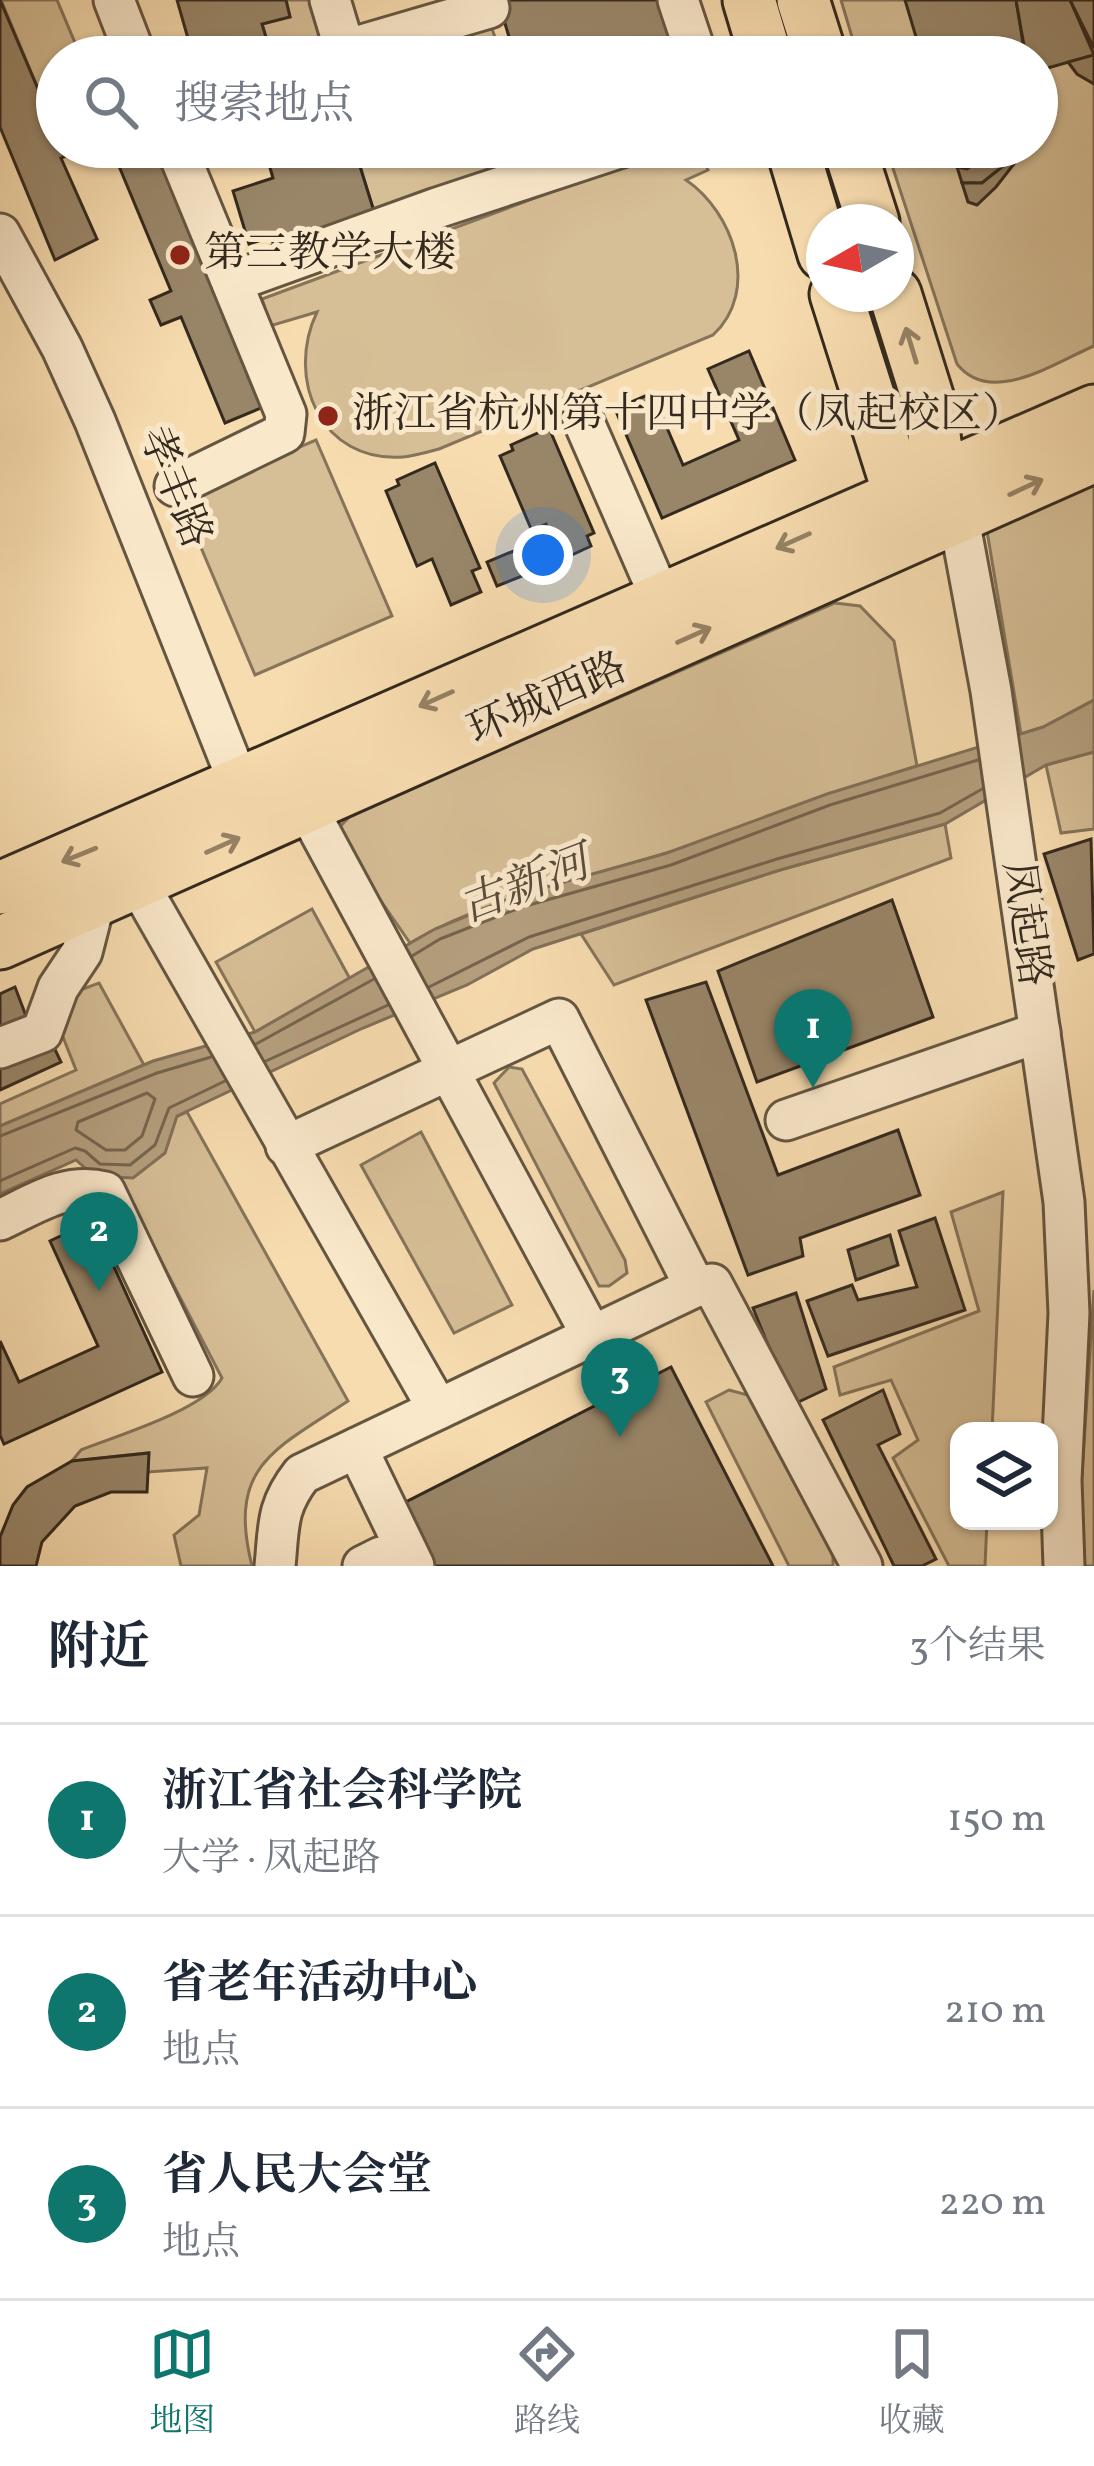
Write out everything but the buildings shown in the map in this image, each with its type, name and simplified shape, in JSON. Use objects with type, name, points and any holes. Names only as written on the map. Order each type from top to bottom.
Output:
[{"type":"main road","points":[[749,0],[760,36]]},
{"type":"main road","points":[[803,0],[814,36]]},
{"type":"main road","points":[[798,168],[809,204]]},
{"type":"main road","points":[[856,168],[867,204]]},
{"type":"main road","points":[[845,312],[935,498]]},
{"type":"main road","name":"凤起路","points":[[901,312],[932,412],[935,498]]},
{"type":"main road","name":"环城西路","points":[[0,943],[307,808],[935,498],[1094,411]]},
{"type":"main road","name":"环城西路","points":[[0,888],[662,599],[935,498],[1094,456]]},
{"type":"street","points":[[113,0],[128,36]]},
{"type":"street","points":[[330,0],[341,36]]},
{"type":"street","points":[[393,36],[489,8],[487,0]]},
{"type":"street","points":[[678,0],[690,36]]},
{"type":"street","points":[[175,486],[284,433],[286,414],[185,168]]},
{"type":"street","points":[[232,282],[558,168]]},
{"type":"street","name":"孝丰路","points":[[0,234],[62,348],[95,421],[240,786]]},
{"type":"street","points":[[583,420],[662,599]]},
{"type":"street","name":"凤起路","points":[[935,498],[976,594],[1064,1202],[1069,1312],[1061,1480],[1064,1566]]},
{"type":"street","points":[[307,808],[592,1336]]},
{"type":"street","points":[[0,1048],[42,1031],[58,988],[117,892],[169,938],[438,1409]]},
{"type":"street","points":[[286,1146],[559,1018],[695,1287]]},
{"type":"street","points":[[786,1120],[1040,1032]]},
{"type":"street","points":[[0,1220],[59,1191],[86,1187],[105,1192],[193,1376]]},
{"type":"street","points":[[275,1566],[277,1518],[302,1474],[695,1287],[712,1284],[862,1566]]},
{"type":"street","points":[[357,1448],[386,1563]]},
{"type":"shaded area","points":[[1,0],[57,0],[72,36],[36,36],[36,84]]},
{"type":"shaded area","points":[[286,0],[309,0],[321,36],[266,36],[262,24],[290,17]]},
{"type":"shaded area","points":[[841,0],[1094,0],[1094,346],[1023,378],[987,382],[957,364],[914,233],[914,204],[905,204],[893,168],[1058,168],[1058,36],[852,36]]},
{"type":"shaded area","points":[[491,26],[495,36],[454,36]]},
{"type":"shaded area","points":[[361,168],[528,168],[377,221]]},
{"type":"shaded area","points":[[616,168],[707,168],[686,180],[717,211],[728,231],[738,275],[728,317],[713,335],[439,449],[403,457],[374,455],[350,446],[331,431],[317,412],[305,364],[317,312],[270,326],[262,299]]},
{"type":"shaded area","points":[[316,440],[392,616],[255,675],[180,498]]},
{"type":"shaded area","points":[[1094,480],[1094,700],[1021,734],[987,531]]},
{"type":"shaded area","points":[[835,603],[860,606],[894,641],[917,766],[695,844],[470,913],[410,943],[334,833],[351,815]]},
{"type":"shaded area","points":[[1094,752],[1094,829],[1061,833],[1046,765]]},
{"type":"shaded area","points":[[945,824],[951,858],[614,985],[581,934],[780,870]]},
{"type":"shaded area","points":[[312,909],[350,979],[255,1032],[216,962]]},
{"type":"shaded area","points":[[99,983],[144,1065],[0,1127],[0,1104],[76,1070],[61,1032],[72,993]]},
{"type":"shaded area","points":[[509,1067],[522,1069],[625,1260],[627,1273],[609,1286],[599,1286],[494,1083]]},
{"type":"shaded area","points":[[187,1112],[348,1401],[298,1433],[263,1464],[246,1505],[252,1566],[181,1566],[174,1535],[199,1515],[207,1468],[148,1472],[148,1453],[72,1461],[81,1450],[179,1411],[222,1378],[107,1157],[111,1147]]},
{"type":"shaded area","points":[[421,1132],[512,1305],[454,1333],[361,1165]]},
{"type":"shaded area","points":[[1003,1192],[992,1422],[950,1422],[950,1530],[987,1530],[985,1566],[949,1566],[893,1458],[918,1440],[891,1380],[840,1395],[834,1367],[979,1311],[951,1212]]},
{"type":"shaded area","points":[[1094,1290],[1094,1566],[1084,1566],[1079,1521]]},
{"type":"shaded area","points":[[729,1390],[755,1397],[762,1406],[833,1556],[833,1566],[789,1566],[706,1402]]},
{"type":"water","points":[[1094,700],[1094,752],[1046,765],[945,824],[780,870],[533,949],[467,985],[363,1028],[177,1116],[165,1153],[133,1178],[94,1176],[76,1160],[0,1194],[0,1126],[153,1061],[255,1032],[435,929],[518,895],[667,853],[827,794],[1043,727]]},
{"type":"place","name":"第三教学大楼","points":[[180,255]]},
{"type":"place","name":"浙江省杭州第十四中学（凤起校区）","points":[[328,416]]},
{"type":"place","name":"浙江省社会科学院","points":[[813,1088]]},
{"type":"place","name":"省老年活动中心","points":[[99,1291]]},
{"type":"place","name":"省人民大会堂","points":[[620,1437]]},
{"type":"water label","name":"古新河","points":[[525,887]]}]
